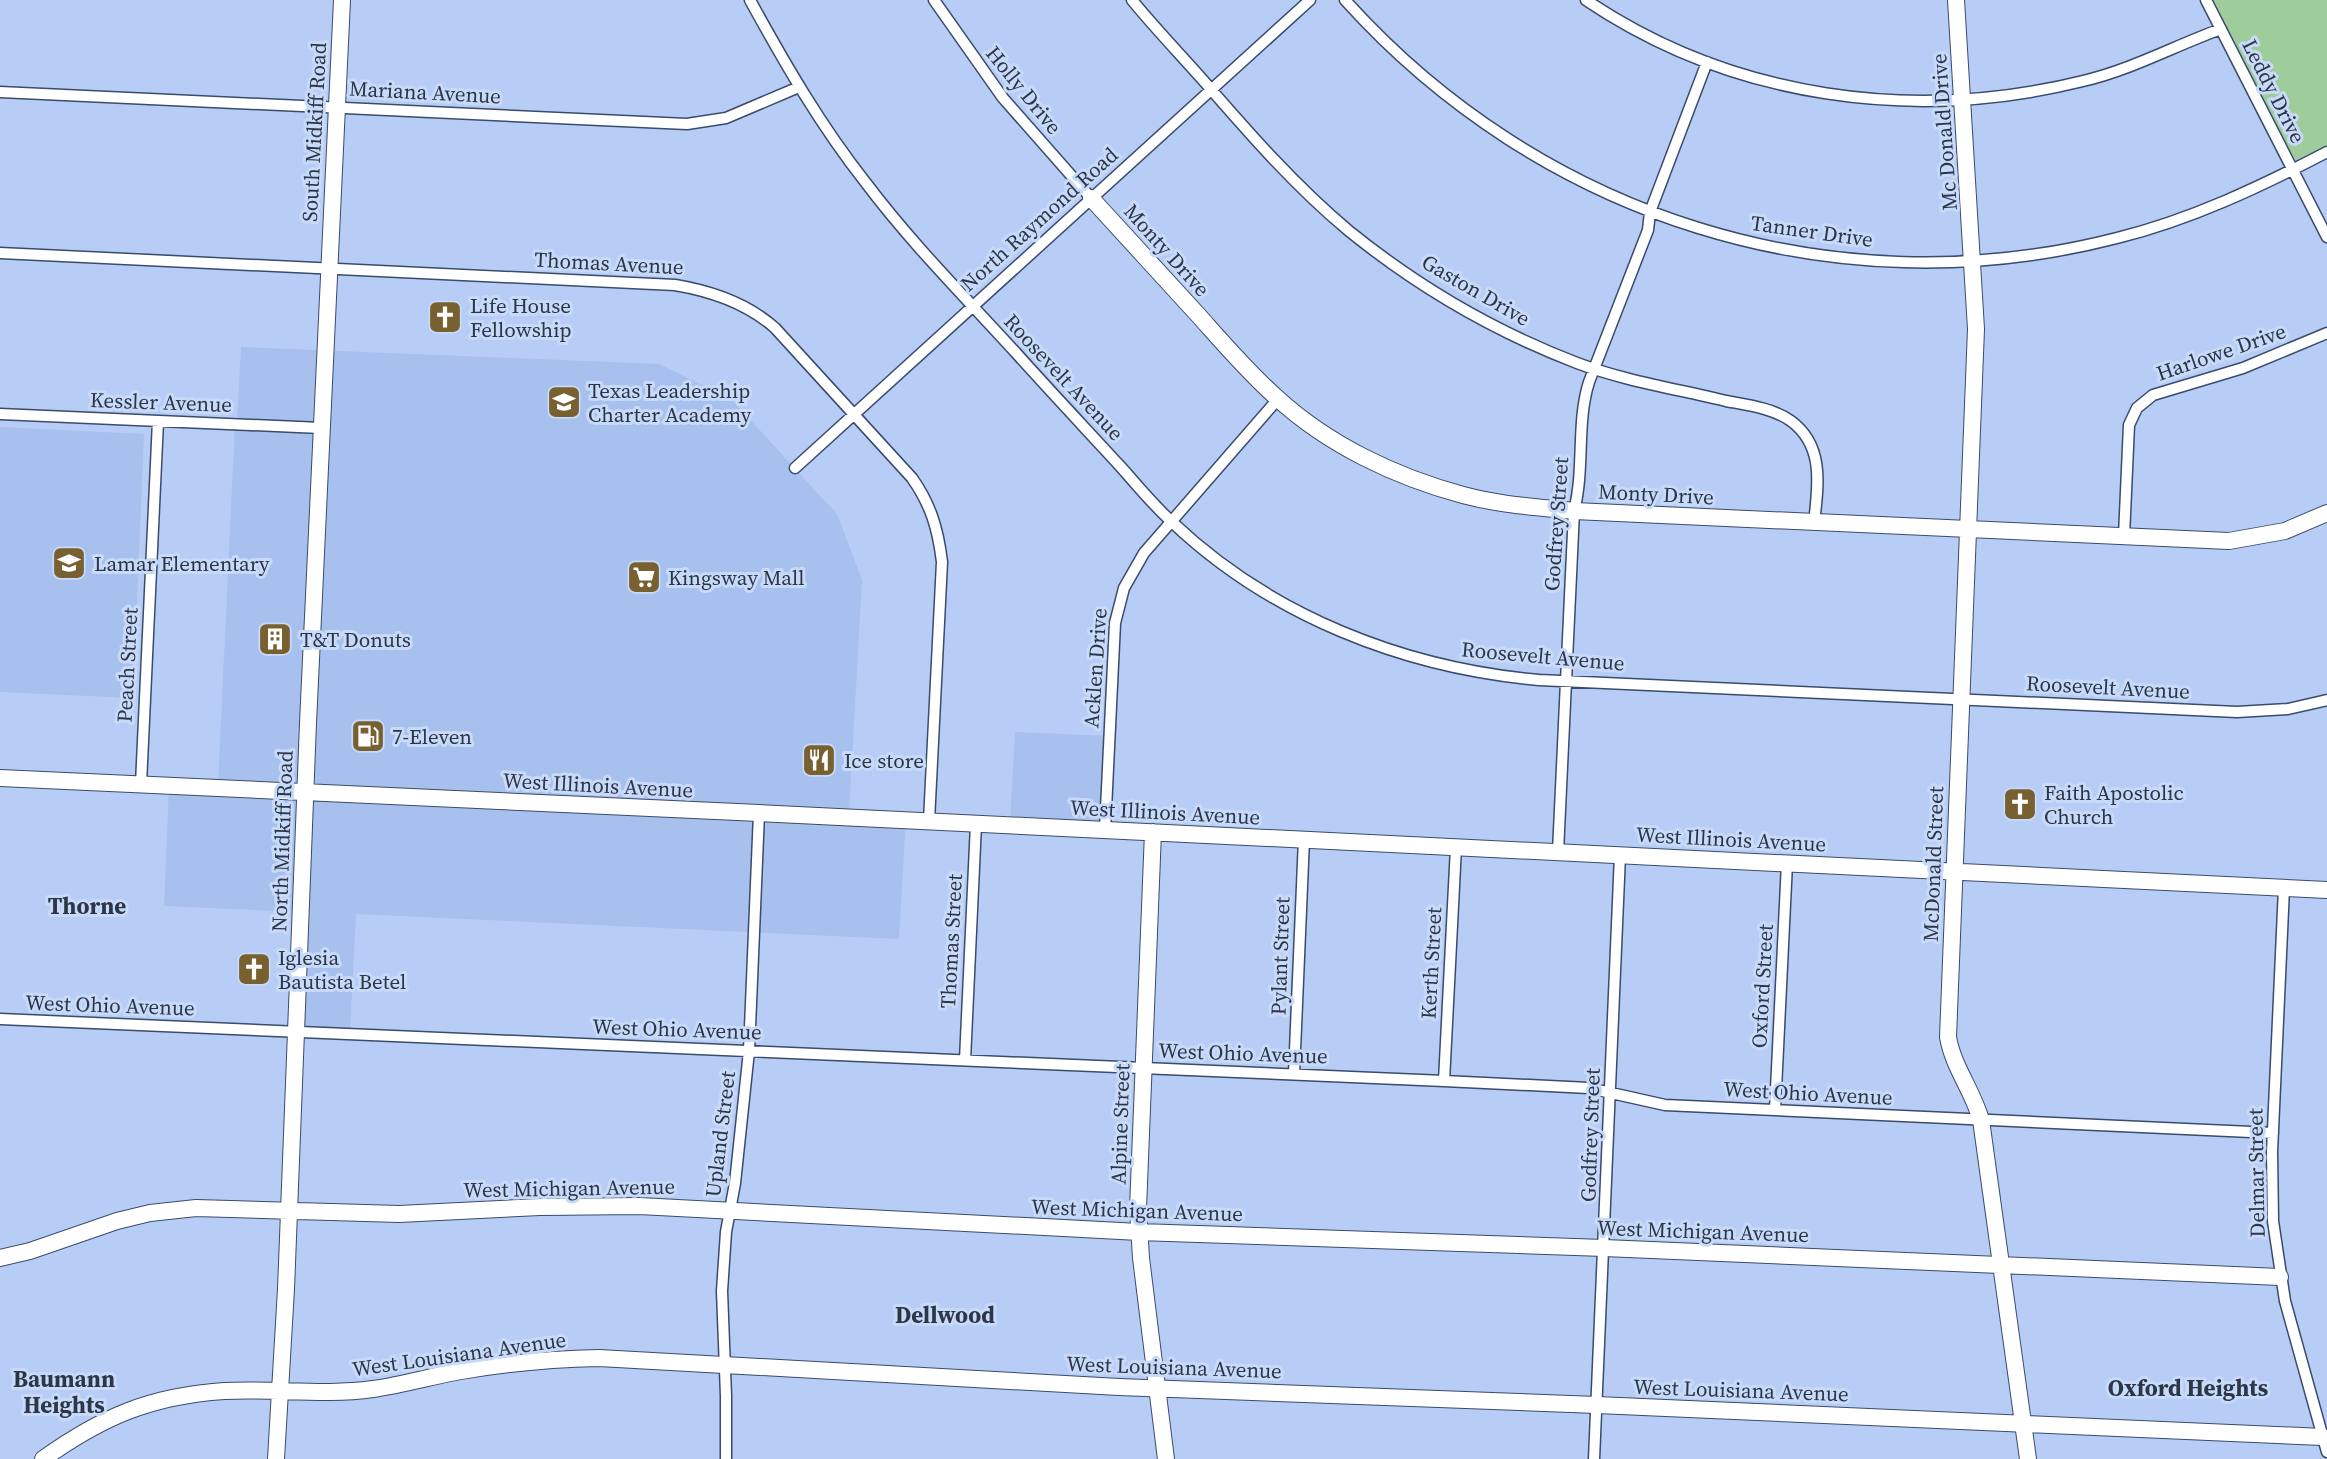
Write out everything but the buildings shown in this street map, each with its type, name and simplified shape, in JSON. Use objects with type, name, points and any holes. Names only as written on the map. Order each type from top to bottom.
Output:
[{"type":"street","name":"South Midkiff Road","points":[[328,267],[342,0]]},
{"type":"street","name":"Roosevelt Avenue","points":[[750,0],[799,87],[839,148],[877,198],[972,306],[1171,522],[1245,579],[1299,612],[1347,634],[1386,649],[1446,666],[1498,675],[1566,681],[2237,712],[2288,709],[2327,700]]},
{"type":"street","name":"Holly Drive","points":[[934,0],[1003,98],[1091,198]]},
{"type":"street","name":"Gaston Drive","points":[[1132,0],[1288,174],[1371,248],[1460,307],[1527,341],[1594,369],[1760,408],[1790,420],[1806,436],[1817,460],[1815,523]]},
{"type":"street","name":"North Raymond Road","points":[[795,468],[1310,0]]},
{"type":"street","name":"Tanner Drive","points":[[1345,0],[1366,23],[1437,88],[1493,130],[1552,166],[1650,212],[1720,235],[1785,250],[1865,261],[1918,263],[2034,255],[2133,234],[2221,203],[2327,152]]},
{"type":"street","points":[[1587,0],[1638,31],[1707,62],[1768,82],[1832,95],[1886,101],[1963,101],[2021,95],[2084,81],[2155,58],[2221,29]]},
{"type":"street","name":"Mc Donald Drive","points":[[1956,0],[1973,261]]},
{"type":"street","name":"Leddy Drive","points":[[2206,0],[2327,237]]},
{"type":"street","points":[[1650,212],[1707,62]]},
{"type":"street","name":"Mariana Avenue","points":[[0,92],[687,124],[726,118],[799,87]]},
{"type":"street","name":"Monty Drive","points":[[1091,198],[1238,359],[1308,423],[1350,449],[1416,480],[1462,495],[1502,503],[1574,511],[2230,541],[2300,526],[2327,513]]},
{"type":"street","name":"Godfrey Street","points":[[1558,852],[1574,511],[1579,494],[1582,410],[1586,388],[1648,230],[1650,212]]},
{"type":"street","name":"Thomas Avenue","points":[[0,253],[675,285],[698,289],[733,301],[772,325],[912,478],[930,508],[939,532],[943,562],[929,821]]},
{"type":"street","name":"McDonald Street","points":[[1973,261],[1976,345],[1948,1037],[1955,1060],[1978,1106],[1981,1120],[2028,1459]]},
{"type":"street","name":"North Midkiff Road","points":[[276,1459],[289,1212],[328,267]]},
{"type":"street","name":"Harlowe Drive","points":[[2124,536],[2129,425],[2141,404],[2153,396],[2243,369],[2327,333]]},
{"type":"street","name":"Acklen Drive","points":[[1105,830],[1117,608],[1134,568],[1278,398]]},
{"type":"street","name":"Kessler Avenue","points":[[0,414],[321,428]]},
{"type":"street","name":"Peach Street","points":[[141,784],[159,421]]},
{"type":"street","name":"West Illinois Avenue","points":[[0,778],[2327,890]]},
{"type":"street","name":"Upland Street","points":[[726,1459],[722,1291],[749,1051],[759,813]]},
{"type":"street","name":"Thomas Street","points":[[965,1060],[976,824]]},
{"type":"street","name":"Alpine Street","points":[[1153,832],[1138,1209],[1166,1459]]},
{"type":"street","name":"Pylant Street","points":[[1294,1074],[1304,839]]},
{"type":"street","name":"Kerth Street","points":[[1444,1081],[1456,847]]},
{"type":"street","name":"Godfrey Street","points":[[1594,1459],[1620,855]]},
{"type":"street","name":"Oxford Street","points":[[1775,1110],[1787,863]]},
{"type":"street","name":"Delmar Street","points":[[2284,888],[2272,1198],[2280,1277],[2292,1334],[2325,1444]]},
{"type":"street","name":"West Ohio Avenue","points":[[0,1019],[1589,1088],[1665,1105],[2273,1133]]},
{"type":"street","name":"West Michigan Avenue","points":[[0,1258],[47,1246],[96,1227],[150,1213],[196,1208],[399,1214],[605,1205],[1139,1232],[1604,1248],[2280,1277]]},
{"type":"street","name":"West Louisiana Avenue","points":[[43,1459],[96,1424],[156,1401],[225,1391],[314,1393],[370,1389],[463,1371],[538,1361],[599,1358],[1119,1387],[2023,1423],[2325,1444]]},
{"type":"shaded area","points":[[241,347],[659,364],[731,399],[837,514],[862,580],[849,814],[906,817],[899,939],[356,914],[350,1033],[301,1031],[299,912],[164,906],[169,786],[218,785]]},
{"type":"shaded area","name":"Lamar Elementary","points":[[0,427],[144,434],[133,698],[0,692]]},
{"type":"shaded area","points":[[1015,732],[1110,736],[1106,827],[1010,822]]},
{"type":"green space","points":[[2211,0],[2327,0],[2327,145],[2296,160],[2290,153]]},
{"type":"place","name":"Life House Fellowship","points":[[445,317]]},
{"type":"place","name":"Texas Leadership Charter Academy","points":[[564,402]]},
{"type":"place","name":"Lamar Elementary","points":[[69,563]]},
{"type":"place","name":"Kingsway Mall","points":[[644,577]]},
{"type":"place","name":"T&T Donuts","points":[[275,639]]},
{"type":"place","name":"7-Eleven","points":[[368,736]]},
{"type":"place","name":"Ice store","points":[[819,760]]},
{"type":"place","name":"Faith Apostolic Church","points":[[2020,804]]},
{"type":"place","name":"Iglesia Bautista Betel","points":[[254,969]]},
{"type":"district","name":"Thorne","points":[[87,906]]},
{"type":"district","name":"Dellwood","points":[[945,1315]]},
{"type":"district","name":"Oxford Heights","points":[[2188,1388]]},
{"type":"district","name":"Baumann Heights","points":[[64,1392]]}]
